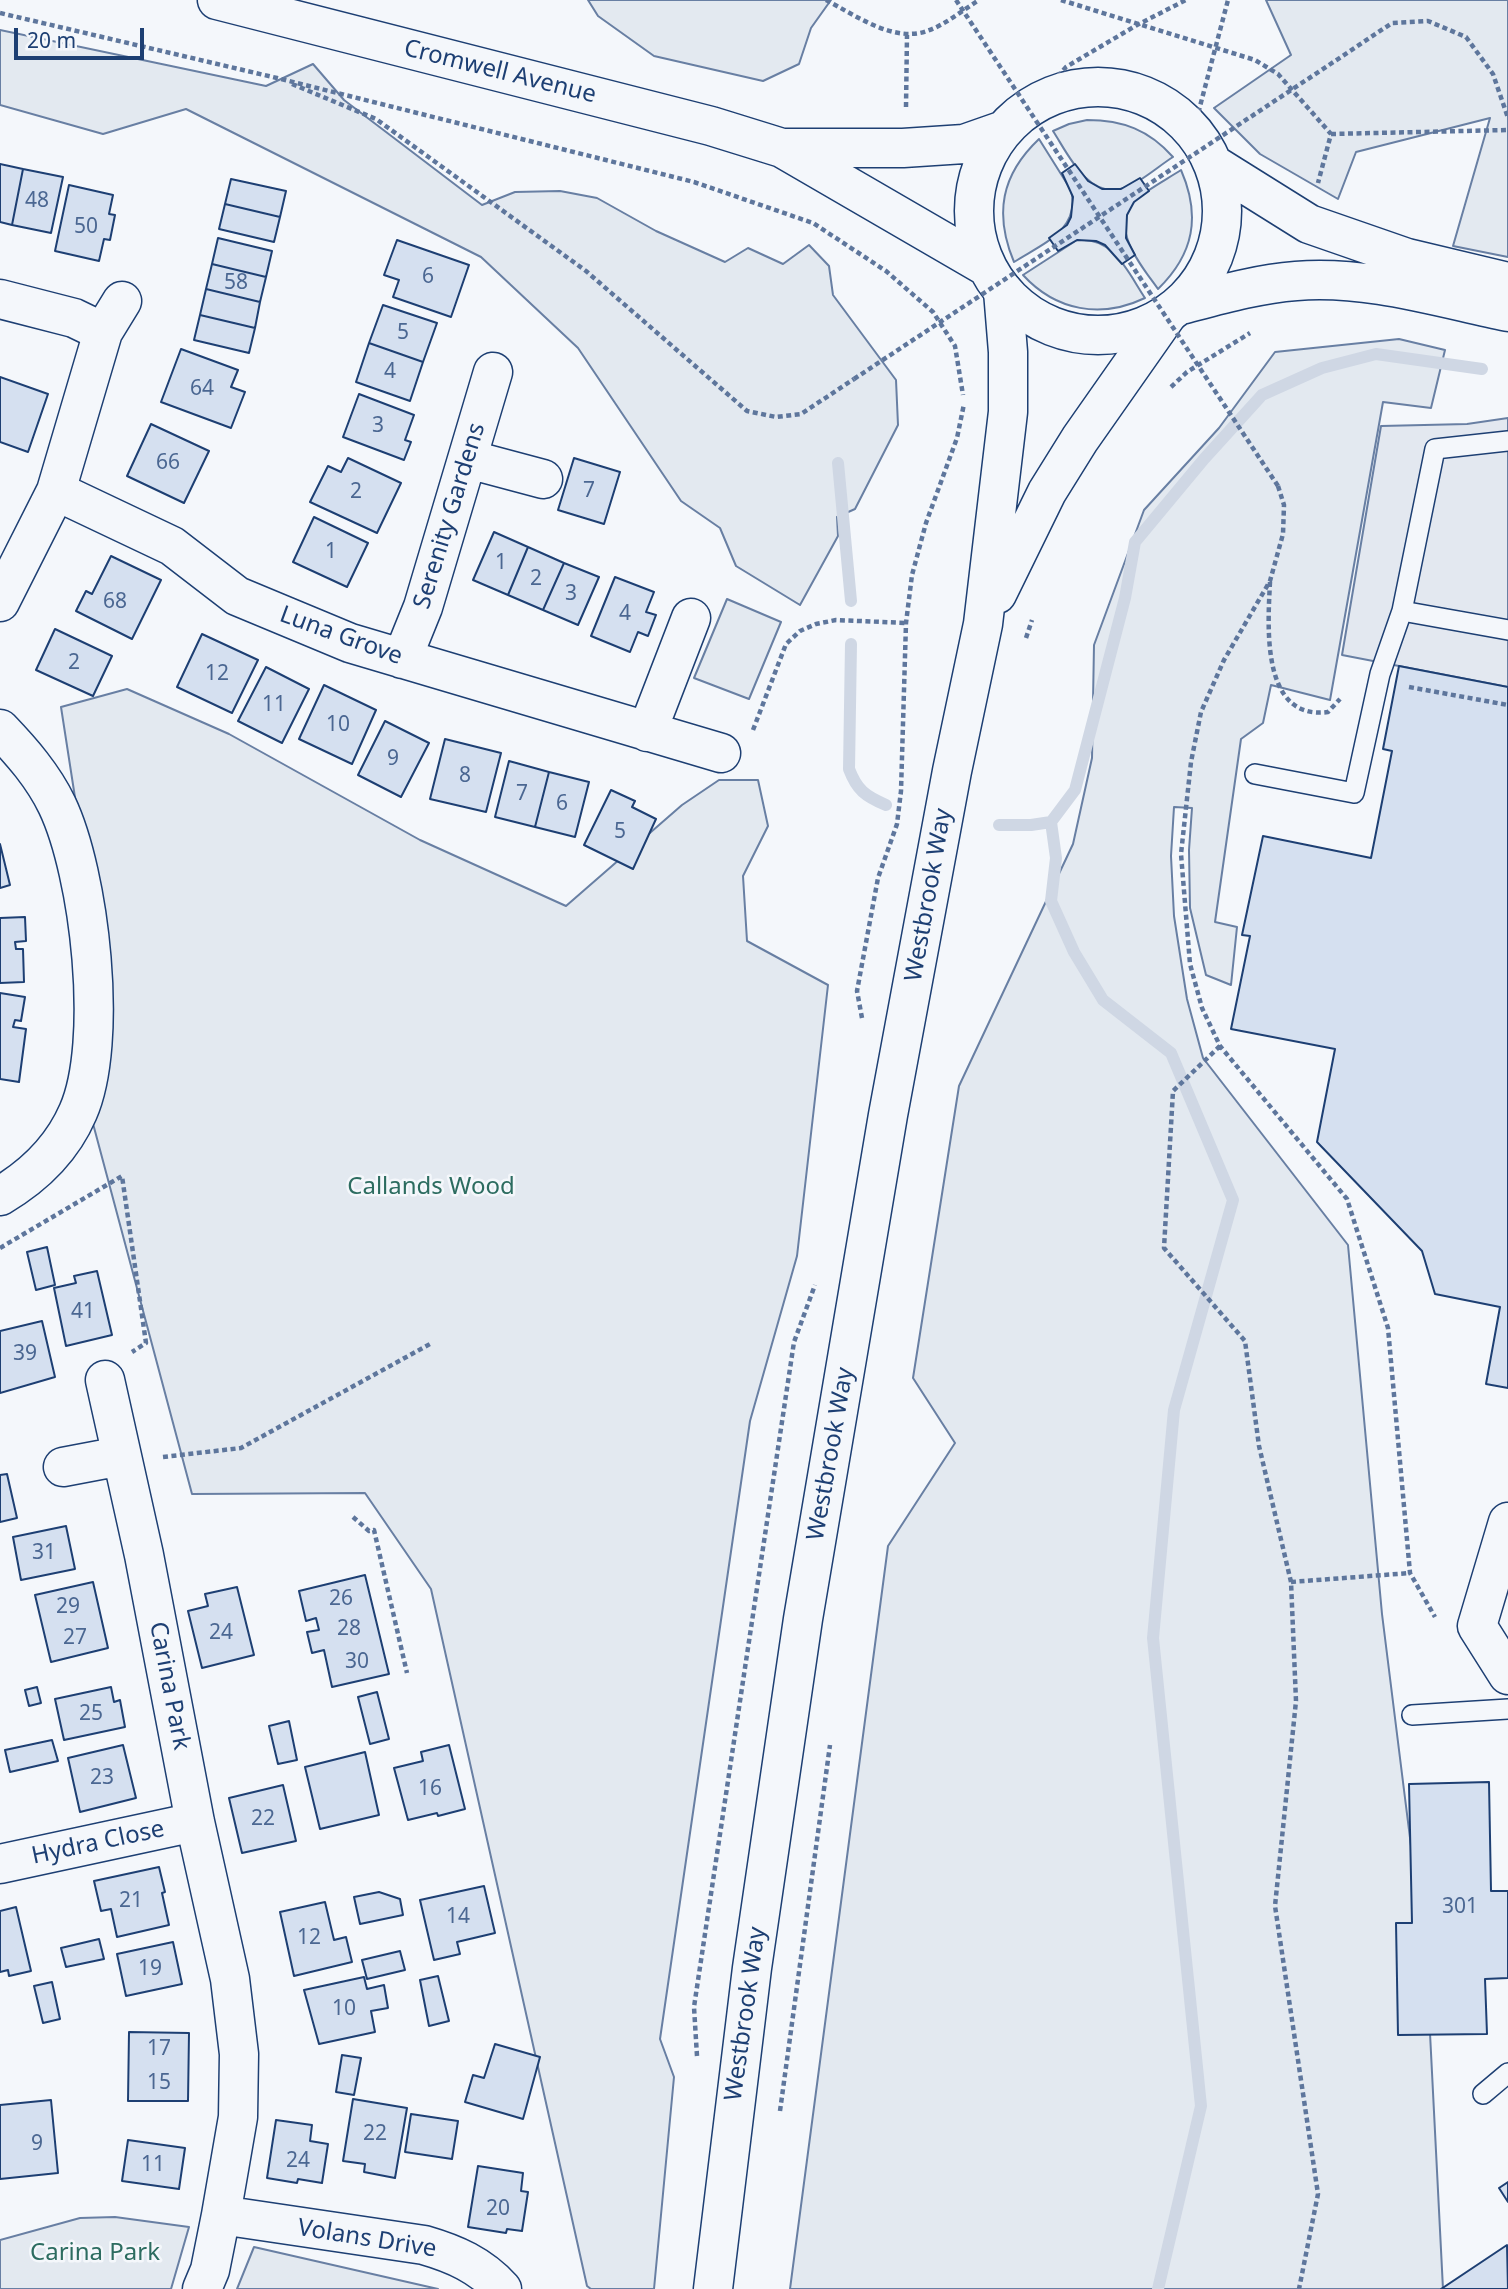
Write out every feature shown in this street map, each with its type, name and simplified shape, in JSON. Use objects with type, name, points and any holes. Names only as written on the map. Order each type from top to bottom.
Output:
[{"type":"street","name":"Cromwell Avenue","points":[[217,0],[711,126],[782,148],[995,279]]},
{"type":"street","points":[[1174,310],[1205,275],[1219,239],[1222,201],[1213,164],[1194,130],[1167,107],[1135,92],[1100,87],[1064,91],[1018,118],[985,161],[975,196],[976,233],[995,279],[1029,315],[1062,330],[1098,336],[1134,331],[1174,310],[1244,288],[1297,281],[1387,287],[1508,312]]},
{"type":"street","name":"Cromwell Avenue","points":[[782,148],[903,148],[964,144],[1018,118]]},
{"type":"street","points":[[1213,164],[1309,224],[1407,258],[1508,282]]},
{"type":"street","name":"Westbrook Way","points":[[713,2289],[752,1968],[803,1619],[888,1115],[982,624],[1008,412],[1008,352],[995,279]]},
{"type":"street","points":[[0,299],[75,318],[112,316],[56,491],[0,602]]},
{"type":"street","name":"Westbrook Way","points":[[982,624],[1047,492],[1080,439],[1174,310]]},
{"type":"street","name":"Serenity Gardens","points":[[402,659],[424,607],[493,372]]},
{"type":"street","points":[[468,459],[543,479]]},
{"type":"street","name":"Luna Grove","points":[[56,491],[172,546],[237,596],[349,643],[721,753]]},
{"type":"street","points":[[647,732],[691,618]]},
{"type":"street","points":[[0,729],[43,780],[68,834],[85,899],[93,984],[94,1031],[89,1077],[79,1111],[62,1142],[41,1166],[0,1196]]},
{"type":"street","name":"Carina Park","points":[[105,1380],[144,1555],[195,1822],[230,1979],[239,2054],[238,2117],[210,2270],[202,2289]]},
{"type":"street","points":[[63,1467],[121,1456]]},
{"type":"street","points":[[1508,1522],[1477,1626],[1508,1675]]},
{"type":"street","name":"Hydra Close","points":[[0,1864],[195,1822]]},
{"type":"street","name":"Volans Drive","points":[[221,2215],[424,2245],[451,2253],[473,2264],[502,2289]]},
{"type":"lane","points":[[1255,774],[1354,793],[1380,674],[1402,611],[1435,449],[1508,441]]},
{"type":"lane","points":[[1402,611],[1508,630]]},
{"type":"lane","points":[[1412,1715],[1508,1709]]},
{"type":"lane","points":[[1483,2094],[1508,2073]]},
{"type":"path","points":[[826,0],[882,29],[907,35],[928,31],[979,0]]},
{"type":"path","points":[[956,0],[1278,486],[1284,505],[1283,534],[1270,581],[1268,642],[1272,668],[1283,693],[1298,708],[1314,714],[1328,712],[1337,704]]},
{"type":"path","points":[[1060,0],[1255,60],[1278,74],[1331,134],[1508,130]]},
{"type":"path","points":[[1018,118],[1066,67],[1186,0]]},
{"type":"path","points":[[1194,130],[1228,0]]},
{"type":"path","points":[[0,13],[277,78],[694,182],[813,222],[886,271],[933,312],[955,346],[964,403],[957,438],[926,523],[912,575],[906,623],[901,791],[897,824],[878,878],[858,990],[862,1021]]},
{"type":"path","points":[[277,78],[376,119],[586,271],[747,411],[776,417],[801,414],[1392,23],[1428,21],[1466,37],[1493,74],[1508,118]]},
{"type":"path","points":[[906,119],[907,35]]},
{"type":"path","points":[[1316,190],[1331,134]]},
{"type":"path","points":[[1168,389],[1225,347],[1259,329]]},
{"type":"path","points":[[1270,581],[1224,660],[1201,712],[1191,762],[1181,854],[1190,964],[1202,1008],[1220,1046],[1347,1199],[1388,1328],[1410,1573],[1436,1619]]},
{"type":"path","points":[[1025,640],[1033,615]]},
{"type":"path","points":[[721,753],[749,738],[786,643],[800,631],[835,620],[906,623]]},
{"type":"path","points":[[1403,686],[1508,705]]},
{"type":"path","points":[[1220,1046],[1173,1091],[1164,1248],[1245,1341],[1259,1447],[1291,1582],[1296,1701],[1275,1906],[1318,2194],[1299,2289]]},
{"type":"path","points":[[0,1248],[122,1176],[146,1343],[126,1355],[105,1380]]},
{"type":"path","points":[[697,2061],[694,2007],[794,1342],[819,1274]]},
{"type":"path","points":[[121,1456],[148,1459],[241,1448],[430,1344]]},
{"type":"path","points":[[353,1517],[369,1531],[374,1530],[407,1673]]},
{"type":"path","points":[[1291,1582],[1410,1573]]},
{"type":"path","points":[[778,2124],[831,1742]]},
{"type":"green space","points":[[588,0],[831,0],[811,28],[799,64],[763,81],[654,56],[598,16]]},
{"type":"green space","points":[[1266,0],[1508,0],[1508,257],[1453,246],[1490,118],[1356,152],[1338,199],[1260,154],[1214,108],[1291,55]]},
{"type":"green space","points":[[0,30],[266,86],[313,64],[344,100],[482,205],[515,192],[560,191],[597,198],[656,231],[725,262],[748,248],[783,264],[809,245],[829,266],[833,295],[896,380],[898,425],[855,509],[837,517],[838,536],[800,605],[736,566],[720,528],[681,501],[578,348],[481,257],[186,109],[103,134],[0,105]]},
{"type":"green space","points":[[1087,120],[1112,122],[1134,128],[1145,133],[1173,157],[1127,187],[1108,190],[1098,187],[1080,172],[1053,131]]},
{"type":"green space","points":[[1039,139],[1071,190],[1073,204],[1065,226],[1057,234],[1014,262],[1004,228],[1005,196],[1016,167]]},
{"type":"green space","points":[[1181,170],[1191,203],[1190,234],[1180,262],[1158,289],[1129,244],[1125,219],[1129,208],[1139,197]]},
{"type":"green space","points":[[1077,240],[1101,244],[1110,250],[1125,267],[1145,298],[1112,308],[1080,308],[1050,297],[1023,275]]},
{"type":"green space","points":[[1399,339],[1445,350],[1431,408],[1383,402],[1330,700],[1271,685],[1263,723],[1241,739],[1215,922],[1237,927],[1231,985],[1206,975],[1190,908],[1189,850],[1192,808],[1174,807],[1171,856],[1174,916],[1187,999],[1203,1058],[1348,1245],[1382,1614],[1427,1974],[1443,2289],[790,2289],[888,1546],[955,1443],[913,1378],[959,1086],[1073,844],[1092,758],[1094,645],[1144,510],[1219,428],[1275,352]]},
{"type":"green space","points":[[727,599],[781,622],[749,699],[694,678]]},
{"type":"green space","name":"Callands Wood","points":[[127,689],[229,734],[420,840],[566,906],[682,805],[719,780],[758,780],[768,826],[743,876],[747,941],[828,985],[797,1256],[750,1421],[660,2039],[674,2077],[654,2289],[591,2289],[587,2286],[431,1589],[365,1493],[192,1494],[76,1060],[89,888],[61,707]]},
{"type":"green space","name":"Carina Park","points":[[115,2217],[189,2227],[171,2289],[0,2289],[0,2240],[80,2218]]},
{"type":"green space","points":[[254,2247],[438,2289],[237,2289]]},
{"type":"shaded area","points":[[1508,418],[1508,687],[1342,655],[1381,426],[1467,424]]},
{"type":"building","points":[[0,164],[23,169],[12,225],[0,222]]},
{"type":"building","points":[[1075,164],[1088,181],[1102,189],[1121,189],[1140,178],[1149,191],[1134,202],[1127,215],[1126,238],[1135,255],[1122,264],[1105,245],[1096,241],[1077,240],[1058,251],[1049,238],[1067,225],[1071,217],[1073,197],[1062,173]]},
{"type":"building","points":[[23,169],[63,177],[51,233],[12,225]]},
{"type":"building","points":[[231,179],[286,191],[280,217],[225,204]]},
{"type":"building","points":[[69,185],[113,195],[109,214],[115,215],[110,240],[104,239],[99,261],[55,251]]},
{"type":"building","points":[[225,204],[280,217],[274,242],[219,229]]},
{"type":"building","points":[[218,238],[272,251],[266,277],[212,264]]},
{"type":"building","points":[[397,240],[469,265],[451,317],[393,297],[399,280],[384,275]]},
{"type":"building","points":[[212,264],[266,277],[260,302],[206,289]]},
{"type":"building","points":[[206,289],[260,302],[255,328],[200,315]]},
{"type":"building","points":[[383,305],[437,323],[423,362],[369,343]]},
{"type":"building","points":[[200,315],[255,328],[249,353],[194,340]]},
{"type":"building","points":[[369,343],[423,362],[410,401],[356,382]]},
{"type":"building","points":[[181,349],[238,370],[231,387],[245,392],[231,428],[161,402]]},
{"type":"building","points":[[0,377],[48,394],[28,452],[0,442]]},
{"type":"building","points":[[359,394],[414,415],[405,440],[411,442],[404,460],[343,437]]},
{"type":"building","points":[[151,424],[209,451],[184,503],[127,476]]},
{"type":"building","points":[[348,458],[401,483],[377,533],[310,502],[328,466],[341,472]]},
{"type":"building","points":[[574,458],[620,472],[604,524],[558,510]]},
{"type":"building","points":[[314,517],[368,543],[347,587],[293,562]]},
{"type":"building","points":[[494,532],[528,547],[508,595],[473,580]]},
{"type":"building","points":[[528,547],[564,563],[543,610],[508,595]]},
{"type":"building","points":[[111,556],[161,580],[132,639],[76,611],[86,591],[92,594]]},
{"type":"building","points":[[564,563],[599,577],[578,625],[543,610]]},
{"type":"building","points":[[615,577],[654,592],[646,612],[656,615],[648,636],[638,632],[630,652],[591,636]]},
{"type":"building","points":[[55,629],[112,656],[93,696],[36,670]]},
{"type":"building","points":[[202,634],[258,660],[232,713],[177,687]]},
{"type":"building","points":[[1399,666],[1508,687],[1508,1388],[1486,1384],[1500,1307],[1435,1294],[1422,1251],[1317,1142],[1335,1049],[1231,1029],[1250,936],[1242,935],[1263,836],[1371,858],[1392,751],[1383,749]]},
{"type":"building","points":[[266,667],[309,689],[282,743],[238,721]]},
{"type":"building","points":[[324,685],[376,710],[352,764],[299,739]]},
{"type":"building","points":[[385,721],[429,743],[401,797],[358,775]]},
{"type":"building","points":[[445,739],[501,753],[486,812],[430,799]]},
{"type":"building","points":[[509,761],[549,772],[535,827],[495,817]]},
{"type":"building","points":[[549,772],[589,782],[575,837],[535,827]]},
{"type":"building","points":[[611,790],[635,801],[632,807],[656,819],[633,869],[584,845]]},
{"type":"building","points":[[0,844],[10,885],[0,888]]},
{"type":"building","points":[[25,917],[26,941],[15,942],[16,949],[23,949],[24,982],[0,983],[0,918]]},
{"type":"building","points":[[0,993],[25,997],[21,1021],[15,1020],[13,1027],[26,1029],[19,1082],[0,1079]]},
{"type":"building","points":[[47,1247],[55,1285],[36,1290],[27,1252]]},
{"type":"building","points":[[97,1271],[112,1335],[66,1346],[54,1288],[76,1283],[74,1276]]},
{"type":"building","points":[[42,1321],[55,1377],[0,1393],[0,1331]]},
{"type":"building","points":[[7,1474],[17,1518],[0,1522],[0,1475]]},
{"type":"building","points":[[66,1526],[75,1569],[21,1580],[13,1537]]},
{"type":"building","points":[[365,1575],[389,1674],[332,1687],[324,1650],[312,1653],[307,1632],[319,1630],[316,1618],[306,1621],[299,1591]]},
{"type":"building","points":[[93,1582],[108,1648],[51,1662],[35,1595]]},
{"type":"building","points":[[237,1587],[254,1655],[202,1668],[188,1611],[208,1606],[205,1594]]},
{"type":"building","points":[[37,1687],[41,1703],[29,1706],[25,1690]]},
{"type":"building","points":[[111,1687],[114,1702],[120,1700],[125,1727],[64,1740],[55,1699]]},
{"type":"building","points":[[377,1692],[389,1739],[370,1744],[358,1697]]},
{"type":"building","points":[[289,1721],[297,1760],[278,1764],[269,1726]]},
{"type":"building","points":[[52,1740],[58,1761],[10,1772],[5,1750]]},
{"type":"building","points":[[123,1745],[136,1798],[80,1812],[68,1758]]},
{"type":"building","points":[[449,1745],[465,1809],[408,1820],[394,1768],[423,1761],[421,1752]]},
{"type":"building","points":[[365,1752],[379,1815],[320,1829],[305,1767]]},
{"type":"building","points":[[1489,1782],[1491,1891],[1508,1891],[1508,1978],[1485,1979],[1487,2034],[1398,2035],[1396,1923],[1412,1923],[1409,1784]]},
{"type":"building","points":[[283,1785],[296,1841],[242,1853],[229,1798]]},
{"type":"building","points":[[159,1867],[169,1925],[117,1937],[111,1909],[101,1911],[94,1881]]},
{"type":"building","points":[[484,1886],[495,1933],[457,1942],[460,1954],[434,1960],[420,1900]]},
{"type":"building","points":[[379,1892],[400,1899],[403,1915],[360,1924],[354,1897]]},
{"type":"building","points":[[325,1902],[334,1940],[346,1937],[352,1962],[294,1976],[280,1912]]},
{"type":"building","points":[[16,1907],[31,1971],[9,1976],[8,1970],[0,1972],[0,1911]]},
{"type":"building","points":[[99,1939],[104,1959],[66,1967],[61,1948]]},
{"type":"building","points":[[173,1942],[182,1984],[126,1996],[117,1954]]},
{"type":"building","points":[[400,1951],[405,1970],[367,1979],[362,1960]]},
{"type":"building","points":[[438,1976],[449,2021],[429,2026],[420,1980]]},
{"type":"building","points":[[364,1977],[367,1989],[384,1985],[388,2008],[371,2011],[375,2032],[319,2044],[304,1990]]},
{"type":"building","points":[[52,1982],[60,2019],[43,2023],[34,1986]]},
{"type":"building","points":[[129,2032],[189,2033],[188,2101],[128,2101]]},
{"type":"building","points":[[495,2044],[540,2057],[523,2119],[465,2102],[473,2075],[484,2078]]},
{"type":"building","points":[[342,2055],[361,2058],[354,2095],[336,2092]]},
{"type":"building","points":[[353,2099],[407,2108],[395,2178],[364,2172],[365,2164],[343,2161]]},
{"type":"building","points":[[51,2100],[58,2173],[0,2179],[0,2105]]},
{"type":"building","points":[[411,2114],[458,2121],[452,2159],[405,2152]]},
{"type":"building","points":[[276,2120],[312,2125],[310,2141],[328,2144],[322,2183],[298,2179],[297,2183],[267,2178]]},
{"type":"building","points":[[128,2140],[185,2148],[179,2189],[122,2181]]},
{"type":"building","points":[[478,2166],[523,2173],[521,2191],[528,2192],[522,2231],[507,2229],[506,2233],[468,2227]]},
{"type":"building","points":[[1508,2182],[1508,2202],[1499,2188]]},
{"type":"building","points":[[1507,2245],[1508,2289],[1441,2289]]},
{"type":"waterway","points":[[1158,2289],[1201,2106],[1153,1638],[1174,1410],[1233,1200],[1171,1053],[1103,1000],[1074,952],[1051,901],[1056,858],[1051,822],[1075,790],[1125,598],[1135,542],[1262,395],[1322,368],[1376,354],[1482,369]]},
{"type":"waterway","points":[[838,463],[851,601]]},
{"type":"waterway","points":[[851,644],[849,769],[863,792],[886,805]]},
{"type":"waterway","points":[[999,825],[1051,822]]}]
